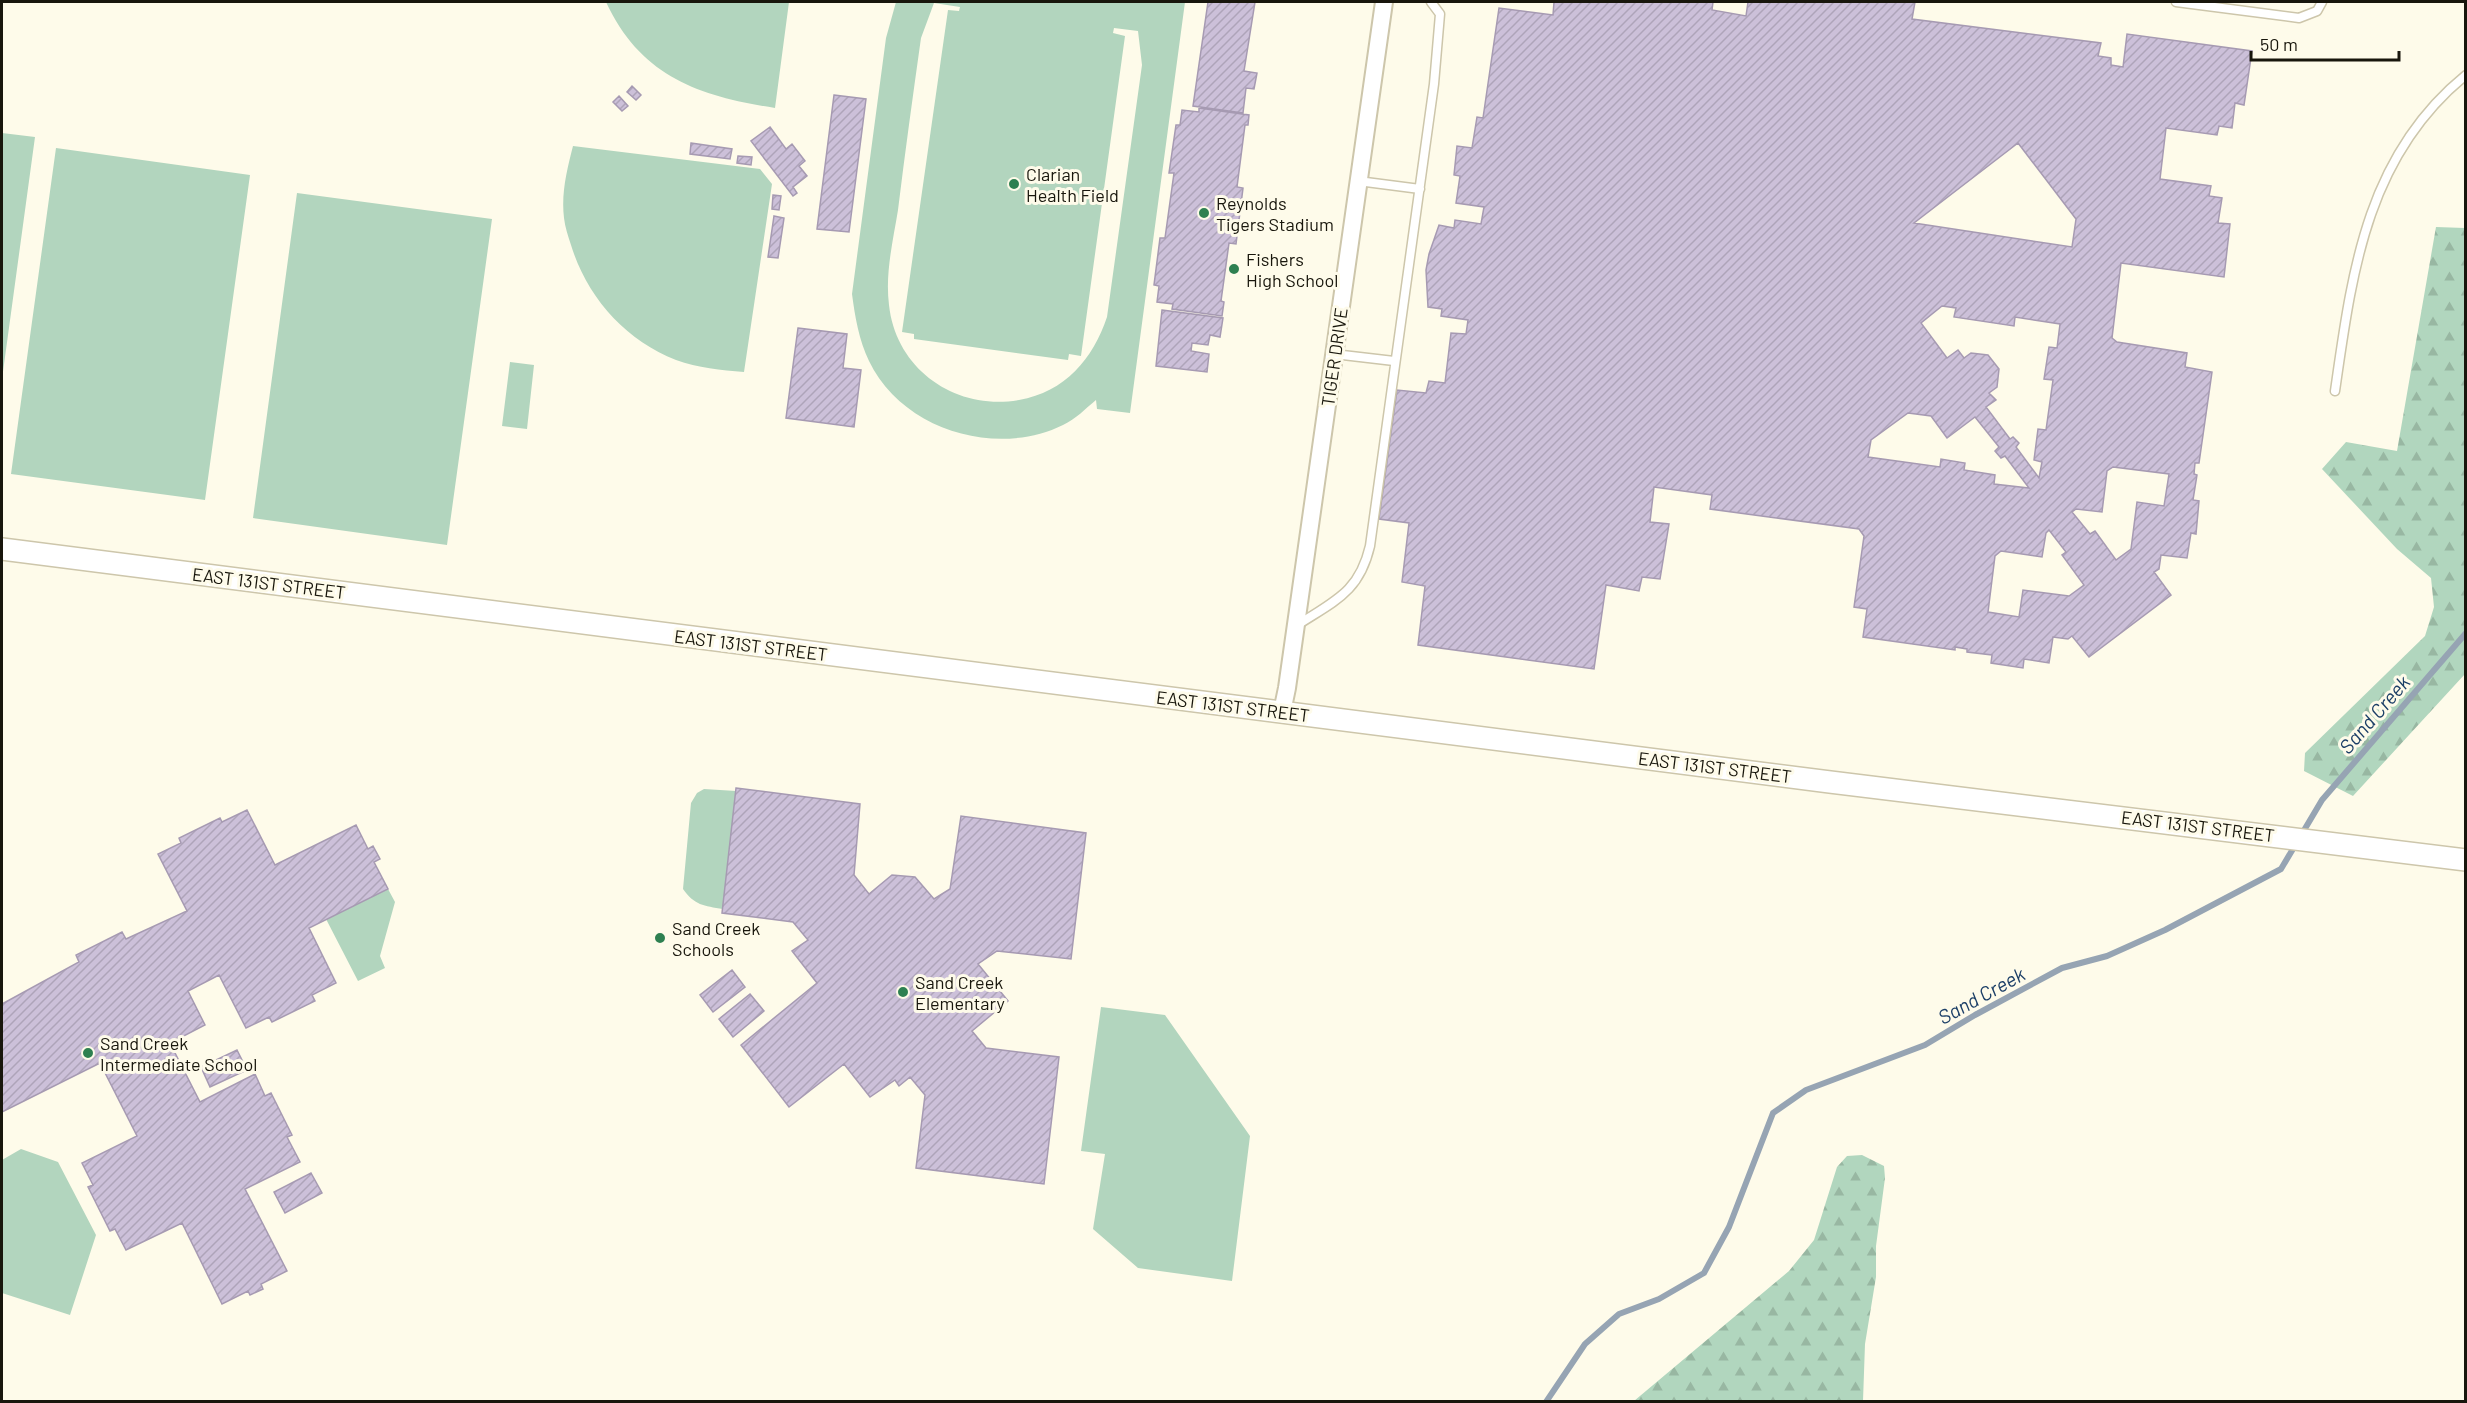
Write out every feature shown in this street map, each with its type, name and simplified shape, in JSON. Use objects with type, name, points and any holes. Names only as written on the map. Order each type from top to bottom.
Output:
[{"type":"street","name":"TIGER DRIVE","points":[[1282,712],[1384,2]]},
{"type":"street","name":"EAST 131ST STREET","points":[[2,549],[2466,860]]},
{"type":"lane","points":[[1296,627],[1350,590],[1366,563],[1370,546],[1394,361],[1420,189],[1440,26],[1440,14],[1431,2]]},
{"type":"lane","points":[[2176,2],[2299,18],[2317,11],[2322,2]]},
{"type":"lane","points":[[2335,391],[2350,290],[2359,248],[2377,194],[2395,158],[2413,132],[2452,86],[2466,75]]},
{"type":"lane","points":[[1358,181],[1420,189]]},
{"type":"lane","points":[[1334,354],[1394,361]]},
{"type":"green space","points":[[606,2],[789,2],[775,108],[721,97],[675,79],[636,49],[620,28]]},
{"type":"green space","name":"Clarian Health Field","points":[[896,2],[1185,2],[1130,413],[1097,409],[1096,400],[1068,423],[1037,435],[1009,439],[981,437],[953,431],[927,420],[904,405],[884,385],[869,361],[863,345],[852,294],[886,38]],"holes":[[[934,3],[960,7],[959,11],[948,10],[902,332],[914,334],[914,339],[1068,360],[1069,354],[1081,356],[1125,36],[1113,33],[1114,28],[1138,31],[1142,65],[1107,317],[1094,347],[1075,371],[1050,390],[1019,400],[996,402],[973,399],[952,392],[933,381],[917,367],[903,349],[894,328],[889,305],[890,257],[921,38]]]},
{"type":"green space","points":[[2,133],[35,137],[2,379]]},
{"type":"green space","points":[[573,146],[760,169],[772,184],[744,372],[693,365],[658,351],[625,329],[598,299],[578,264],[564,221],[564,191]]},
{"type":"green space","points":[[56,148],[250,175],[205,500],[11,474]]},
{"type":"green space","points":[[297,193],[492,219],[447,545],[253,518]]},
{"type":"green space","points":[[2436,227],[2465,228],[2465,674],[2353,796],[2304,771],[2305,753],[2425,636],[2434,607],[2431,578],[2397,549],[2322,469],[2346,442],[2397,451]]},
{"type":"green space","points":[[510,362],[534,365],[527,429],[502,426]]},
{"type":"green space","points":[[704,789],[736,791],[723,909],[700,904],[683,889],[691,803],[697,793]]},
{"type":"green space","points":[[388,889],[395,902],[380,956],[385,968],[358,981],[326,919]]},
{"type":"green space","points":[[1101,1007],[1165,1015],[1250,1136],[1232,1281],[1138,1268],[1093,1229],[1105,1154],[1081,1151]]},
{"type":"green space","points":[[21,1149],[58,1162],[96,1235],[70,1315],[2,1293],[2,1160]]},
{"type":"green space","points":[[1862,1155],[1884,1166],[1885,1178],[1876,1246],[1876,1277],[1865,1344],[1863,1401],[1634,1401],[1789,1271],[1814,1240],[1837,1167],[1847,1156]]},
{"type":"building","points":[[1208,2],[1255,2],[1244,71],[1257,73],[1254,89],[1246,88],[1243,113],[1193,106]]},
{"type":"building","points":[[1554,2],[1713,2],[1712,10],[1746,16],[1748,2],[1915,2],[1912,19],[2101,43],[2098,56],[2111,58],[2111,65],[2123,67],[2127,34],[2252,51],[2244,105],[2235,103],[2232,128],[2219,126],[2217,135],[2166,128],[2160,179],[2211,186],[2209,196],[2222,198],[2218,223],[2230,224],[2224,277],[2121,263],[2112,338],[2117,342],[2187,353],[2185,367],[2212,372],[2199,463],[2195,463],[2194,474],[2197,475],[2193,500],[2199,501],[2196,534],[2191,533],[2187,558],[2161,555],[2159,569],[2154,572],[2171,595],[2089,657],[2072,636],[2068,639],[2053,637],[2049,663],[2024,659],[2023,668],[1991,663],[1992,655],[1967,652],[1967,649],[1955,647],[1955,650],[1863,637],[1867,609],[1854,607],[1864,536],[1859,529],[1710,509],[1712,495],[1654,487],[1650,522],[1669,524],[1660,579],[1642,577],[1639,591],[1606,585],[1594,669],[1418,645],[1425,586],[1402,582],[1409,523],[1379,519],[1397,390],[1426,393],[1429,381],[1445,383],[1451,333],[1466,334],[1468,320],[1441,316],[1442,309],[1428,307],[1426,270],[1439,225],[1454,228],[1455,220],[1481,224],[1484,207],[1456,203],[1460,176],[1454,175],[1457,146],[1472,148],[1477,117],[1483,118],[1499,8],[1553,15]],"holes":[[[2018,143],[2076,219],[2072,247],[1914,223]],[[1942,306],[1956,308],[1954,317],[2014,326],[2015,317],[2060,324],[2057,348],[2049,347],[2044,379],[2053,380],[2046,430],[2038,429],[2034,460],[2042,462],[2039,478],[2016,447],[2019,443],[2013,437],[2010,439],[1986,407],[1996,400],[1989,393],[1997,387],[1999,369],[1988,355],[1971,353],[1964,358],[1958,350],[1947,358],[1921,323]],[[1908,413],[1931,416],[1947,438],[1975,417],[1999,447],[1995,451],[2001,458],[2005,456],[2029,488],[1994,484],[1995,475],[1964,470],[1965,463],[1941,459],[1940,467],[1868,457],[1871,440]],[[2113,467],[2169,474],[2164,506],[2137,502],[2131,549],[2116,560],[2095,531],[2090,534],[2072,512],[2076,509],[2102,512],[2107,471]],[[2049,530],[2066,552],[2062,555],[2084,585],[2069,596],[2023,590],[2019,617],[1988,612],[1995,556],[2001,551],[2042,557],[2046,533]]]},
{"type":"building","points":[[632,86],[641,95],[636,100],[627,92]]},
{"type":"building","points":[[834,95],[866,99],[849,232],[817,229]]},
{"type":"building","points":[[619,96],[628,106],[622,111],[613,102]]},
{"type":"building","name":"Reynolds Tigers Stadium","points":[[1199,108],[1249,115],[1248,125],[1245,125],[1237,187],[1243,188],[1236,244],[1229,243],[1221,301],[1224,302],[1222,316],[1172,309],[1173,304],[1157,302],[1159,286],[1154,285],[1160,238],[1165,238],[1174,173],[1169,173],[1176,125],[1180,125],[1182,110],[1199,112]]},
{"type":"building","points":[[770,127],[786,149],[792,144],[805,161],[799,166],[807,176],[793,187],[797,193],[793,196],[751,141]]},
{"type":"building","points":[[691,143],[732,149],[730,159],[690,154]]},
{"type":"building","points":[[738,156],[752,157],[751,165],[737,163]]},
{"type":"building","points":[[773,195],[781,196],[779,210],[772,209]]},
{"type":"building","points":[[774,216],[784,218],[778,258],[768,257]]},
{"type":"building","points":[[1162,310],[1223,318],[1220,337],[1210,335],[1208,345],[1192,343],[1191,351],[1209,354],[1207,372],[1156,366]]},
{"type":"building","points":[[798,328],[847,334],[843,368],[861,370],[854,427],[786,418]]},
{"type":"building","name":"Sand Creek Elementary","points":[[736,788],[860,804],[854,875],[869,894],[892,875],[915,877],[934,899],[950,889],[961,816],[1086,833],[1071,959],[997,951],[978,964],[1008,1001],[972,1031],[986,1048],[1059,1057],[1044,1184],[916,1168],[925,1095],[910,1077],[899,1086],[895,1080],[870,1097],[844,1064],[789,1107],[741,1045],[817,983],[792,951],[808,940],[793,922],[722,913]]},
{"type":"building","name":"Sand Creek Intermediate School","points":[[247,810],[275,865],[356,825],[368,849],[373,846],[380,859],[374,862],[388,889],[309,928],[336,983],[312,995],[315,1001],[272,1022],[269,1017],[246,1028],[219,975],[188,991],[205,1025],[170,1043],[200,1102],[255,1074],[265,1096],[271,1093],[292,1135],[287,1137],[300,1162],[245,1189],[287,1271],[261,1284],[263,1289],[250,1295],[248,1291],[222,1304],[182,1223],[126,1250],[115,1229],[110,1231],[88,1187],[93,1185],[82,1163],[137,1136],[100,1063],[2,1112],[2,1004],[79,962],[76,955],[122,932],[126,939],[187,911],[158,854],[181,843],[179,838],[220,818],[222,822]]},
{"type":"building","points":[[732,970],[745,987],[713,1012],[700,995]]},
{"type":"building","points":[[750,994],[764,1011],[733,1037],[719,1019]]},
{"type":"building","points":[[237,1050],[247,1070],[210,1087],[201,1067]]},
{"type":"building","points":[[311,1173],[322,1193],[285,1213],[274,1192]]},
{"type":"waterway","name":"Sand Creek","points":[[1546,1402],[1585,1344],[1619,1314],[1659,1299],[1704,1273],[1729,1227],[1773,1113],[1806,1090],[1925,1045],[2062,968],[2107,956],[2165,930],[2281,869],[2322,800],[2466,633]]},
{"type":"place","name":"Clarian Health Field","points":[[1014,184]]},
{"type":"place","name":"Reynolds Tigers Stadium","points":[[1204,213]]},
{"type":"place","name":"Fishers High School","points":[[1234,269]]},
{"type":"place","name":"Sand Creek Schools","points":[[660,938]]},
{"type":"place","name":"Sand Creek Elementary","points":[[903,992]]},
{"type":"place","name":"Sand Creek Intermediate School","points":[[88,1053]]}]
